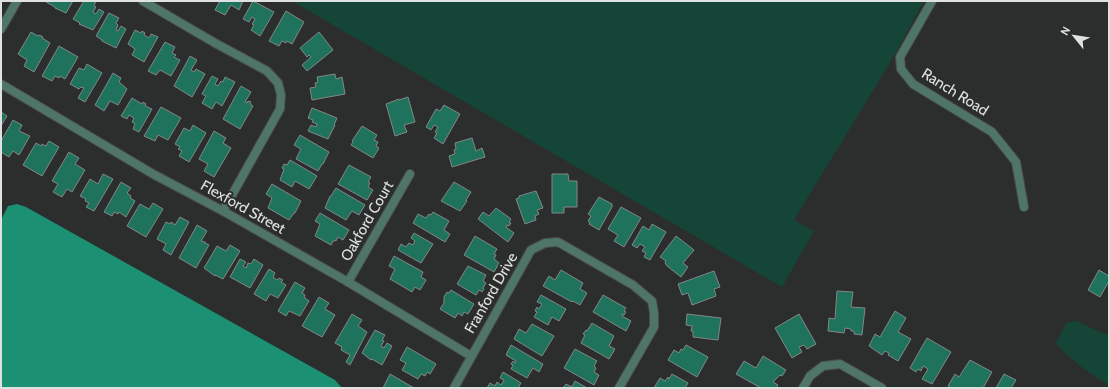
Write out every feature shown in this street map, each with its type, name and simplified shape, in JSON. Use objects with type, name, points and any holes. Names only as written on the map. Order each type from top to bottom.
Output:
[{"type":"street","points":[[1,29],[17,1]]},
{"type":"street","points":[[143,1],[267,72],[278,83],[281,95],[280,109],[223,211]]},
{"type":"street","name":"Ranch Road","points":[[932,1],[900,58],[901,69],[913,84],[992,132],[1016,162],[1024,207]]},
{"type":"street","name":"Flexford Street","points":[[1,84],[153,174],[223,211],[348,282],[471,356]]},
{"type":"street","name":"Oakford Court","points":[[348,282],[410,174]]},
{"type":"street","name":"Franford Drive","points":[[454,388],[531,250],[545,243],[558,242],[633,285],[652,301],[654,327],[620,388]]},
{"type":"street","points":[[803,388],[810,376],[823,366],[840,364],[882,388]]},
{"type":"shaded area","points":[[292,1],[924,1],[891,61],[794,220],[814,231],[782,287]]},
{"type":"shaded area","points":[[17,204],[26,207],[335,380],[342,388],[1,388],[1,220],[8,206]]},
{"type":"shaded area","points":[[1076,321],[1109,336],[1109,385],[1081,366],[1056,343],[1066,323]]},
{"type":"building","points":[[46,1],[73,1],[66,13],[55,8]]},
{"type":"building","points":[[84,1],[96,1],[94,6],[96,7],[93,12],[96,14],[99,9],[104,12],[93,30],[79,24],[80,23],[73,19]]},
{"type":"building","points":[[220,1],[243,1],[239,10],[231,5],[225,15],[215,10]]},
{"type":"building","points":[[253,1],[274,12],[260,36],[251,30],[255,19],[252,17],[249,22],[243,19]]},
{"type":"building","points":[[286,11],[304,22],[292,44],[287,41],[286,43],[282,41],[279,46],[269,41]]},
{"type":"building","points":[[109,13],[119,18],[116,23],[118,25],[116,30],[118,31],[121,26],[126,29],[116,48],[102,41],[96,36]]},
{"type":"building","points":[[135,30],[141,33],[142,31],[145,33],[144,35],[149,38],[151,34],[158,37],[144,62],[132,55],[135,49],[128,44]]},
{"type":"building","points":[[31,32],[43,37],[42,38],[50,43],[34,72],[24,66],[27,60],[18,54]]},
{"type":"building","points":[[319,32],[333,50],[307,71],[302,65],[311,57],[309,55],[307,57],[300,48]]},
{"type":"building","points":[[165,42],[175,47],[172,53],[176,55],[174,57],[180,60],[171,76],[160,70],[156,75],[148,71]]},
{"type":"building","points":[[59,46],[78,57],[65,79],[60,76],[59,78],[55,76],[52,81],[42,76]]},
{"type":"building","points":[[190,56],[197,60],[191,70],[194,72],[196,69],[205,74],[192,97],[174,86]]},
{"type":"building","points":[[87,64],[102,73],[85,102],[78,98],[84,88],[81,87],[79,89],[70,84],[79,68],[84,70]]},
{"type":"building","points":[[113,73],[121,78],[119,82],[127,89],[118,105],[110,101],[104,111],[95,105]]},
{"type":"building","points":[[335,74],[336,79],[342,77],[345,94],[312,100],[310,88],[316,87],[315,83],[318,82],[317,77]]},
{"type":"building","points":[[212,76],[218,79],[215,84],[218,86],[221,81],[223,82],[225,77],[235,82],[222,106],[216,102],[212,109],[202,103],[206,96],[202,94]]},
{"type":"building","points":[[241,86],[251,92],[245,102],[251,102],[250,104],[253,106],[240,129],[223,119]]},
{"type":"building","points":[[408,97],[415,122],[404,125],[407,132],[395,136],[386,104]]},
{"type":"building","points":[[132,98],[142,104],[143,102],[146,104],[145,106],[152,109],[139,132],[133,129],[135,124],[132,122],[134,118],[129,115],[127,119],[121,116]]},
{"type":"building","points":[[444,105],[460,114],[443,144],[434,138],[438,127],[434,125],[431,130],[426,127],[436,109],[440,111]]},
{"type":"building","points":[[161,107],[181,118],[168,140],[158,135],[155,141],[144,136]]},
{"type":"building","points":[[312,108],[337,118],[328,139],[308,131],[311,125],[316,127],[317,124],[308,118]]},
{"type":"building","points":[[1,112],[7,116],[1,126]]},
{"type":"building","points":[[13,120],[22,125],[19,131],[30,136],[19,155],[13,151],[9,157],[1,152],[1,141]]},
{"type":"building","points":[[193,125],[206,133],[189,162],[179,156],[182,151],[178,149],[180,147],[175,144],[184,128],[190,131]]},
{"type":"building","points":[[362,126],[377,135],[374,140],[378,142],[376,146],[379,148],[373,158],[351,145]]},
{"type":"building","points":[[214,131],[226,138],[223,143],[231,148],[214,177],[204,171],[208,164],[199,159]]},
{"type":"building","points":[[300,135],[329,152],[318,171],[296,159],[301,149],[294,145]]},
{"type":"building","points":[[472,138],[476,151],[482,148],[485,157],[452,167],[449,156],[455,154],[455,143]]},
{"type":"building","points":[[49,141],[59,147],[42,176],[23,165],[36,143],[41,146],[42,144],[46,146]]},
{"type":"building","points":[[69,152],[79,158],[75,164],[85,170],[72,192],[67,189],[62,197],[53,192],[58,184],[52,181]]},
{"type":"building","points":[[290,160],[317,176],[309,189],[295,181],[292,187],[280,180],[284,169],[282,168],[284,164],[287,165]]},
{"type":"building","points":[[349,165],[371,177],[368,182],[370,183],[368,187],[373,190],[367,200],[338,184]]},
{"type":"building","points":[[103,174],[113,179],[94,211],[86,207],[89,203],[85,201],[86,199],[80,196],[90,179],[98,184]]},
{"type":"building","points":[[552,174],[568,174],[569,181],[577,181],[577,207],[564,207],[564,213],[552,213]]},
{"type":"building","points":[[121,182],[131,188],[127,193],[131,196],[130,198],[135,201],[126,217],[119,212],[118,214],[114,212],[112,216],[104,212]]},
{"type":"building","points":[[454,182],[471,192],[460,211],[441,201]]},
{"type":"building","points":[[272,184],[301,201],[295,213],[289,220],[268,208],[272,198],[266,194]]},
{"type":"building","points":[[336,188],[365,205],[359,215],[352,211],[346,220],[325,208],[330,196]]},
{"type":"building","points":[[536,191],[543,208],[537,210],[539,214],[535,216],[536,220],[525,224],[516,199],[519,198],[519,196]]},
{"type":"building","points":[[599,197],[612,204],[612,207],[599,230],[589,224],[590,222],[588,221],[591,216],[588,214]]},
{"type":"building","points":[[153,203],[163,209],[146,237],[127,226],[140,204],[149,209]]},
{"type":"building","points":[[621,207],[641,218],[624,247],[614,241],[618,235],[608,229]]},
{"type":"building","points":[[496,208],[511,219],[509,222],[511,223],[506,227],[514,233],[508,242],[478,219],[483,212],[489,216]]},
{"type":"building","points":[[433,212],[449,221],[444,230],[450,234],[445,242],[413,223],[418,214],[426,218]]},
{"type":"building","points":[[320,213],[349,230],[343,240],[338,237],[331,245],[315,236],[320,224],[315,221]]},
{"type":"building","points":[[180,217],[189,222],[171,255],[163,250],[166,244],[157,239],[166,222],[170,224],[171,222],[175,225]]},
{"type":"building","points":[[652,224],[666,232],[650,260],[644,257],[646,253],[642,251],[645,247],[640,244],[637,248],[632,245],[643,226],[649,230]]},
{"type":"building","points":[[197,225],[207,231],[201,241],[209,245],[196,268],[179,258]]},
{"type":"building","points":[[414,233],[433,244],[421,263],[398,250],[401,244],[406,247],[409,243],[413,245],[415,241],[411,238]]},
{"type":"building","points":[[475,236],[497,249],[494,254],[496,255],[494,259],[499,263],[494,272],[464,255]]},
{"type":"building","points":[[676,236],[694,250],[683,263],[688,267],[681,277],[667,266],[665,263],[666,261],[660,257]]},
{"type":"building","points":[[230,245],[240,251],[223,279],[215,276],[204,268],[217,246],[226,251]]},
{"type":"building","points":[[394,256],[423,272],[421,277],[426,280],[420,290],[415,287],[412,292],[390,279],[395,269],[389,266]]},
{"type":"building","points":[[240,259],[246,262],[243,266],[246,268],[248,263],[251,264],[254,259],[263,265],[250,288],[230,277]]},
{"type":"building","points":[[468,266],[486,275],[483,281],[486,283],[483,288],[484,289],[482,292],[479,290],[476,295],[457,284]]},
{"type":"building","points":[[269,269],[275,273],[273,277],[277,280],[279,278],[283,280],[281,282],[286,285],[278,298],[270,294],[266,301],[254,294]]},
{"type":"building","points":[[561,270],[583,283],[580,289],[587,293],[580,305],[543,286],[549,276],[555,280]]},
{"type":"building","points":[[1099,270],[1109,276],[1109,281],[1100,297],[1088,290]]},
{"type":"building","points":[[714,271],[720,287],[714,289],[716,296],[692,305],[688,293],[682,295],[678,284]]},
{"type":"building","points":[[295,282],[305,288],[302,293],[309,301],[300,316],[289,311],[286,316],[278,311]]},
{"type":"building","points":[[451,290],[474,304],[468,314],[464,312],[462,316],[458,313],[455,318],[440,309],[444,303],[444,297],[447,292],[449,293]]},
{"type":"building","points":[[837,291],[853,292],[851,307],[865,308],[862,335],[854,334],[854,331],[851,331],[851,329],[845,328],[844,333],[828,331],[829,318],[835,319]]},
{"type":"building","points":[[541,295],[566,309],[559,321],[552,317],[548,325],[534,317],[537,312],[535,311],[537,307],[539,309],[542,304],[537,302]]},
{"type":"building","points":[[603,295],[626,308],[624,311],[626,312],[624,315],[622,314],[622,316],[631,321],[626,331],[593,312]]},
{"type":"building","points":[[319,297],[329,303],[325,309],[335,315],[322,337],[302,326]]},
{"type":"building","points":[[895,311],[906,318],[898,332],[911,339],[898,361],[888,355],[889,353],[885,351],[882,355],[869,346],[875,334],[880,337]]},
{"type":"building","points":[[352,314],[362,320],[358,326],[367,332],[350,365],[346,362],[350,355],[341,350],[342,347],[335,343]]},
{"type":"building","points":[[687,314],[721,318],[718,340],[693,337],[693,331],[691,331],[692,326],[686,325]]},
{"type":"building","points":[[799,314],[816,344],[807,349],[804,345],[799,347],[802,352],[792,358],[775,328]]},
{"type":"building","points":[[592,323],[614,336],[609,346],[615,349],[609,359],[581,343],[585,335],[583,334]]},
{"type":"building","points":[[532,324],[554,336],[542,356],[514,339],[519,329],[526,333]]},
{"type":"building","points":[[375,330],[385,335],[381,346],[384,348],[387,343],[392,346],[382,365],[372,359],[371,360],[362,353]]},
{"type":"building","points":[[927,338],[951,352],[932,384],[922,379],[928,369],[923,366],[921,371],[918,369],[916,372],[910,368]]},
{"type":"building","points":[[511,345],[543,364],[539,372],[533,368],[527,378],[511,369],[513,365],[511,364],[513,361],[515,363],[516,361],[506,355]]},
{"type":"building","points":[[686,345],[708,357],[697,377],[668,360],[674,350],[679,353]]},
{"type":"building","points":[[407,347],[436,364],[430,374],[427,372],[425,376],[421,374],[418,379],[402,370],[406,363],[400,360]]},
{"type":"building","points":[[575,349],[597,361],[594,366],[596,368],[594,372],[599,375],[594,385],[564,368]]},
{"type":"building","points":[[763,356],[786,370],[782,376],[780,375],[773,382],[778,385],[776,388],[761,388],[736,374],[744,361],[756,368]]},
{"type":"building","points":[[970,360],[992,372],[983,388],[952,388],[948,386],[955,374],[959,377]]},
{"type":"building","points":[[503,372],[521,383],[518,388],[487,388],[490,383],[495,386],[497,382],[501,385],[504,380],[500,378]]},
{"type":"building","points":[[390,374],[414,388],[383,388]]},
{"type":"building","points":[[672,374],[688,383],[685,388],[654,388],[660,378],[665,381],[668,377],[669,379]]},
{"type":"building","points":[[1004,374],[1016,380],[1011,388],[996,388]]},
{"type":"building","points":[[575,381],[587,388],[563,388],[566,384],[572,387]]}]
